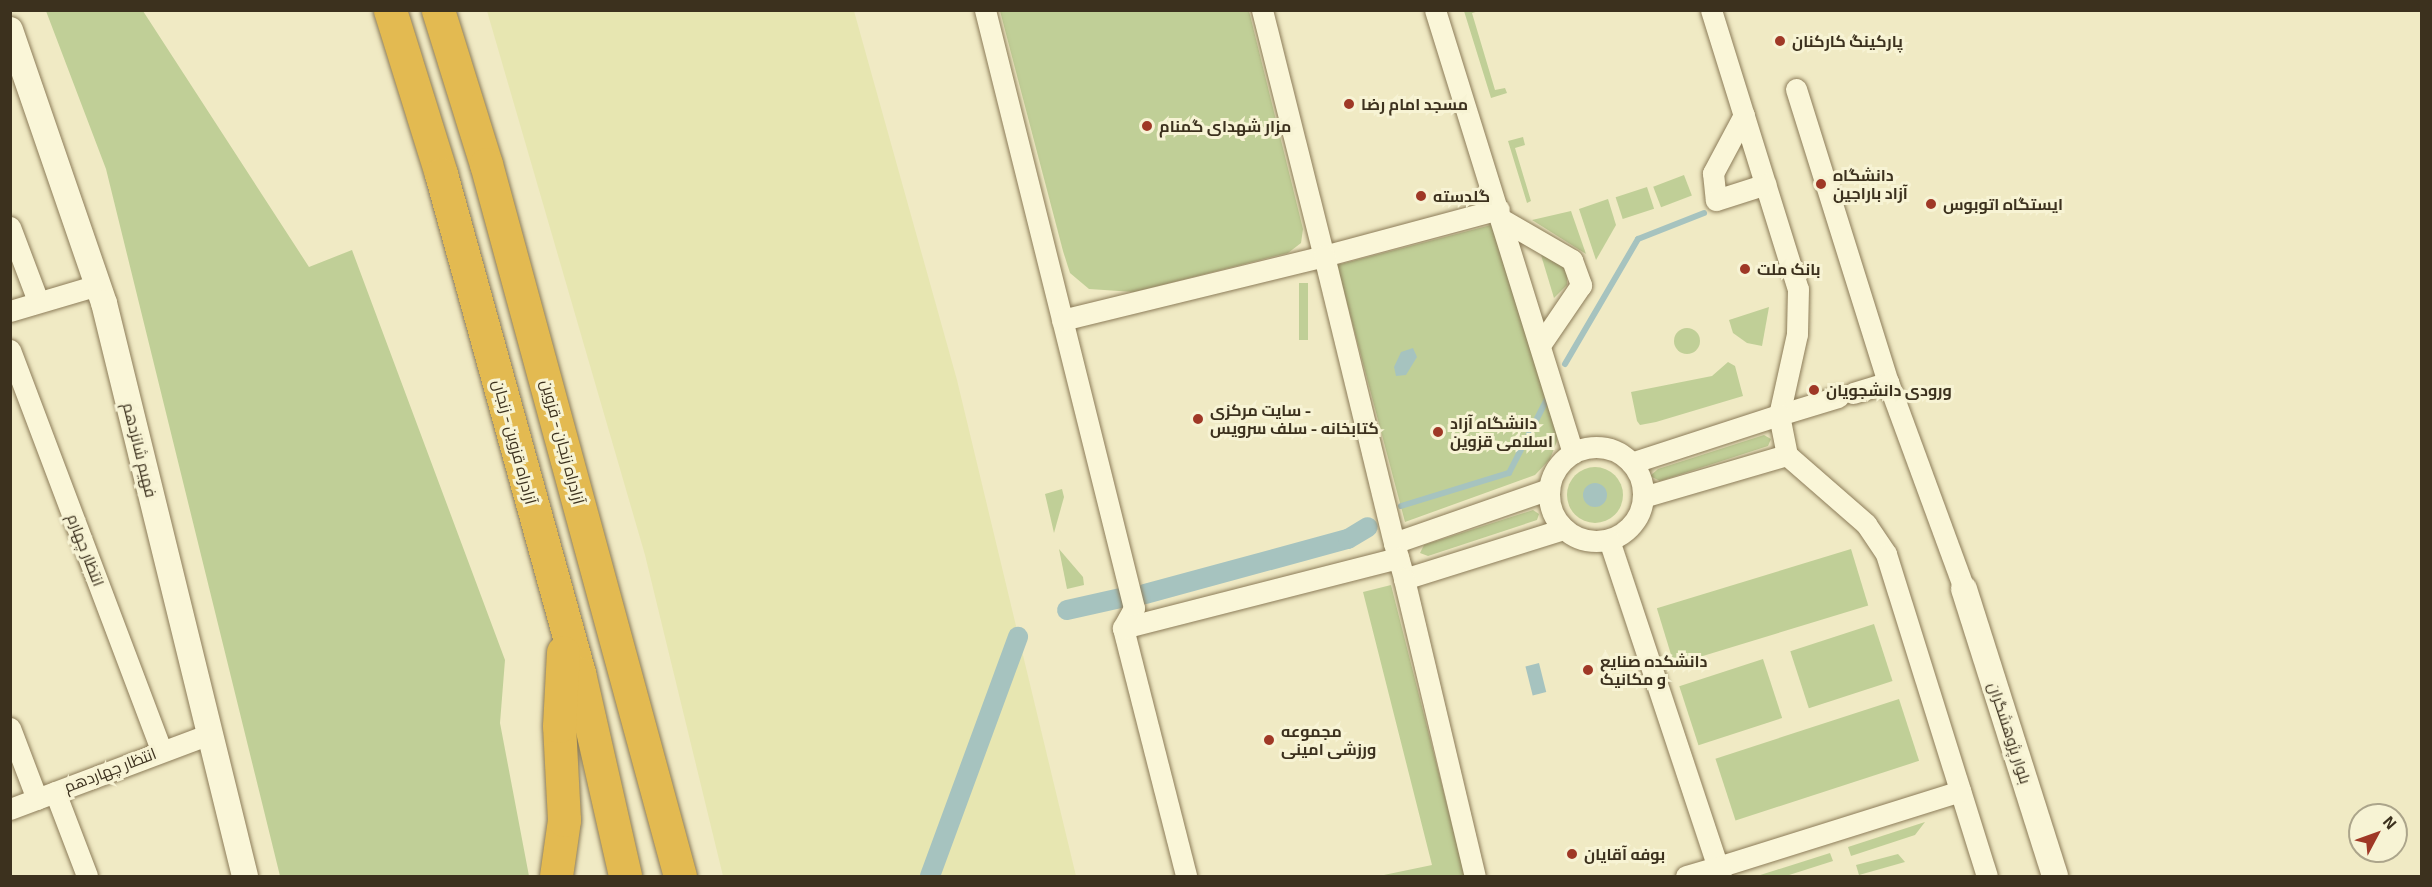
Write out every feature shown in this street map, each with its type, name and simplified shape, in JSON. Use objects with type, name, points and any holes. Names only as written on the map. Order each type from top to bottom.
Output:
[{"type":"highway","name":"آزادراه قزوین - زنجان","points":[[390,10],[441,174],[564,620],[625,876]]},
{"type":"highway","name":"آزادراه زنجان - قزوین","points":[[438,10],[489,175],[680,876]]},
{"type":"highway","points":[[556,876],[564,820],[559,726],[564,620]]},
{"type":"street","points":[[985,10],[1134,608],[1123,628],[1186,876]]},
{"type":"street","points":[[1262,10],[1404,579],[1475,876]]},
{"type":"street","points":[[1435,10],[1501,215],[1573,453]]},
{"type":"street","points":[[1711,10],[1798,289],[1797,334],[1779,415],[1787,455],[1866,524],[1886,554],[1987,876]]},
{"type":"street","name":"فهیم شانزدهم","points":[[10,30],[98,285],[245,876]]},
{"type":"street","points":[[1796,89],[1888,382],[1964,589]]},
{"type":"street","points":[[1744,115],[1713,173],[1716,200],[1766,184]]},
{"type":"street","points":[[1062,320],[1501,215],[1572,260],[1581,285],[1540,345]]},
{"type":"street","points":[[10,227],[38,301]]},
{"type":"street","points":[[10,311],[98,285]]},
{"type":"street","name":"انتظار چهارم","points":[[10,350],[161,750]]},
{"type":"street","points":[[1631,463],[1888,382]]},
{"type":"street","points":[[1604,448],[1631,463],[1640,479],[1643,497],[1633,524],[1609,540],[1585,540],[1564,529],[1550,504],[1549,489],[1557,468],[1573,453],[1604,448]]},
{"type":"street","points":[[1643,497],[1787,455]]},
{"type":"street","points":[[1123,628],[1396,550],[1549,489]]},
{"type":"street","points":[[1404,579],[1564,529]]},
{"type":"street","points":[[1609,540],[1719,872]]},
{"type":"street","name":"بلوار پژوهشگران","points":[[1964,589],[2055,876]]},
{"type":"street","points":[[10,728],[87,876]]},
{"type":"street","name":"انتظار چهاردهم","points":[[10,808],[161,750],[210,734]]},
{"type":"street","points":[[1686,876],[1719,872],[1960,791]]},
{"type":"green space","points":[[46,11],[143,11],[309,267],[352,250],[505,660],[500,723],[529,876],[280,876],[106,169]]},
{"type":"green space","points":[[487,11],[854,11],[957,380],[1076,876],[723,876],[645,555]]},
{"type":"green space","points":[[1000,11],[1249,11],[1303,229],[1301,243],[1288,253],[1134,292],[1089,289],[1070,273]]},
{"type":"green space","points":[[1464,11],[1479,11],[1472,13],[1495,90],[1505,88],[1507,93],[1491,98]]},
{"type":"green space","points":[[1523,137],[1525,145],[1515,148],[1531,201],[1527,203],[1508,141]]},
{"type":"green space","points":[[1684,175],[1692,196],[1661,207],[1653,187]]},
{"type":"green space","points":[[1647,187],[1654,209],[1623,219],[1616,197]]},
{"type":"green space","points":[[1608,199],[1616,225],[1596,260],[1579,209]]},
{"type":"green space","points":[[1571,211],[1586,254],[1532,220]]},
{"type":"green space","points":[[1491,225],[1556,414],[1557,441],[1550,459],[1535,475],[1405,522],[1337,265]]},
{"type":"green space","points":[[1541,255],[1562,262],[1567,273],[1567,285],[1554,298]]},
{"type":"green space","points":[[1299,283],[1308,283],[1308,340],[1299,340]]},
{"type":"green space","points":[[1769,307],[1762,346],[1747,343],[1733,333],[1729,320]]},
{"type":"green space","points":[[1687,328],[1696,332],[1700,341],[1696,350],[1687,354],[1678,350],[1674,341],[1678,332]]},
{"type":"green space","points":[[1728,362],[1735,366],[1743,396],[1656,422],[1640,425],[1637,421],[1631,392],[1712,376]]},
{"type":"green space","points":[[1764,435],[1771,439],[1768,446],[1660,481],[1650,476],[1658,469]]},
{"type":"green space","points":[[1595,467],[1606,469],[1615,475],[1621,484],[1623,495],[1621,506],[1615,515],[1606,521],[1595,523],[1584,521],[1575,515],[1569,506],[1567,495],[1569,484],[1575,475],[1584,469]]},
{"type":"green space","points":[[1062,489],[1064,497],[1054,533],[1045,494]]},
{"type":"green space","points":[[1533,510],[1539,514],[1537,520],[1428,556],[1420,553],[1424,545]]},
{"type":"green space","points":[[1059,549],[1083,577],[1084,585],[1067,589]]},
{"type":"green space","points":[[1851,549],[1868,605],[1674,665],[1657,608]]},
{"type":"green space","points":[[1391,585],[1465,876],[1379,876],[1432,865],[1363,592]]},
{"type":"green space","points":[[1874,624],[1893,681],[1809,708],[1790,651]]},
{"type":"green space","points":[[1763,659],[1782,718],[1698,745],[1679,686]]},
{"type":"green space","points":[[1899,699],[1919,761],[1736,820],[1715,759]]},
{"type":"green space","points":[[1925,822],[1915,835],[1851,856],[1848,847]]},
{"type":"green space","points":[[1830,853],[1833,861],[1786,876],[1757,876]]},
{"type":"green space","points":[[1898,854],[1905,862],[1859,875],[1856,865]]},
{"type":"water","points":[[1413,348],[1417,357],[1406,375],[1396,376],[1394,367],[1401,352]]},
{"type":"water","points":[[1595,483],[1603,487],[1607,495],[1603,503],[1595,507],[1587,503],[1583,495],[1587,487]]},
{"type":"water","points":[[1539,663],[1546,692],[1533,695],[1525,666]]},
{"type":"waterway","points":[[1565,364],[1638,239],[1704,213]]},
{"type":"waterway","points":[[1401,506],[1509,473],[1548,397]]},
{"type":"waterway","points":[[1145,594],[1348,539],[1368,527]]},
{"type":"waterway","points":[[1067,610],[1121,598]]},
{"type":"waterway","points":[[930,876],[1018,637]]},
{"type":"place","name":"پارکینگ کارکنان","points":[[1780,41]]},
{"type":"place","name":"مسجد امام رضا","points":[[1349,104]]},
{"type":"place","name":"مزار شهدای گمنام","points":[[1147,126]]},
{"type":"place","name":"دانشگاه آزاد باراجین","points":[[1821,184]]},
{"type":"place","name":"گلدسته","points":[[1421,196]]},
{"type":"place","name":"ایستگاه اتوبوس","points":[[1931,204]]},
{"type":"place","name":"بانک ملت","points":[[1745,269]]},
{"type":"place","name":"ورودی دانشجویان","points":[[1814,390]]},
{"type":"place","name":"سایت مرکزی - کتابخانه - سلف سرویس","points":[[1198,419]]},
{"type":"place","name":"دانشگاه آزاد اسلامی قزوین","points":[[1438,432]]},
{"type":"place","name":"دانشکده صنایع و مکانیک","points":[[1588,670]]},
{"type":"place","name":"مجموعه ورزشی امینی","points":[[1269,740]]},
{"type":"place","name":"بوفه آقایان","points":[[1572,854]]}]
